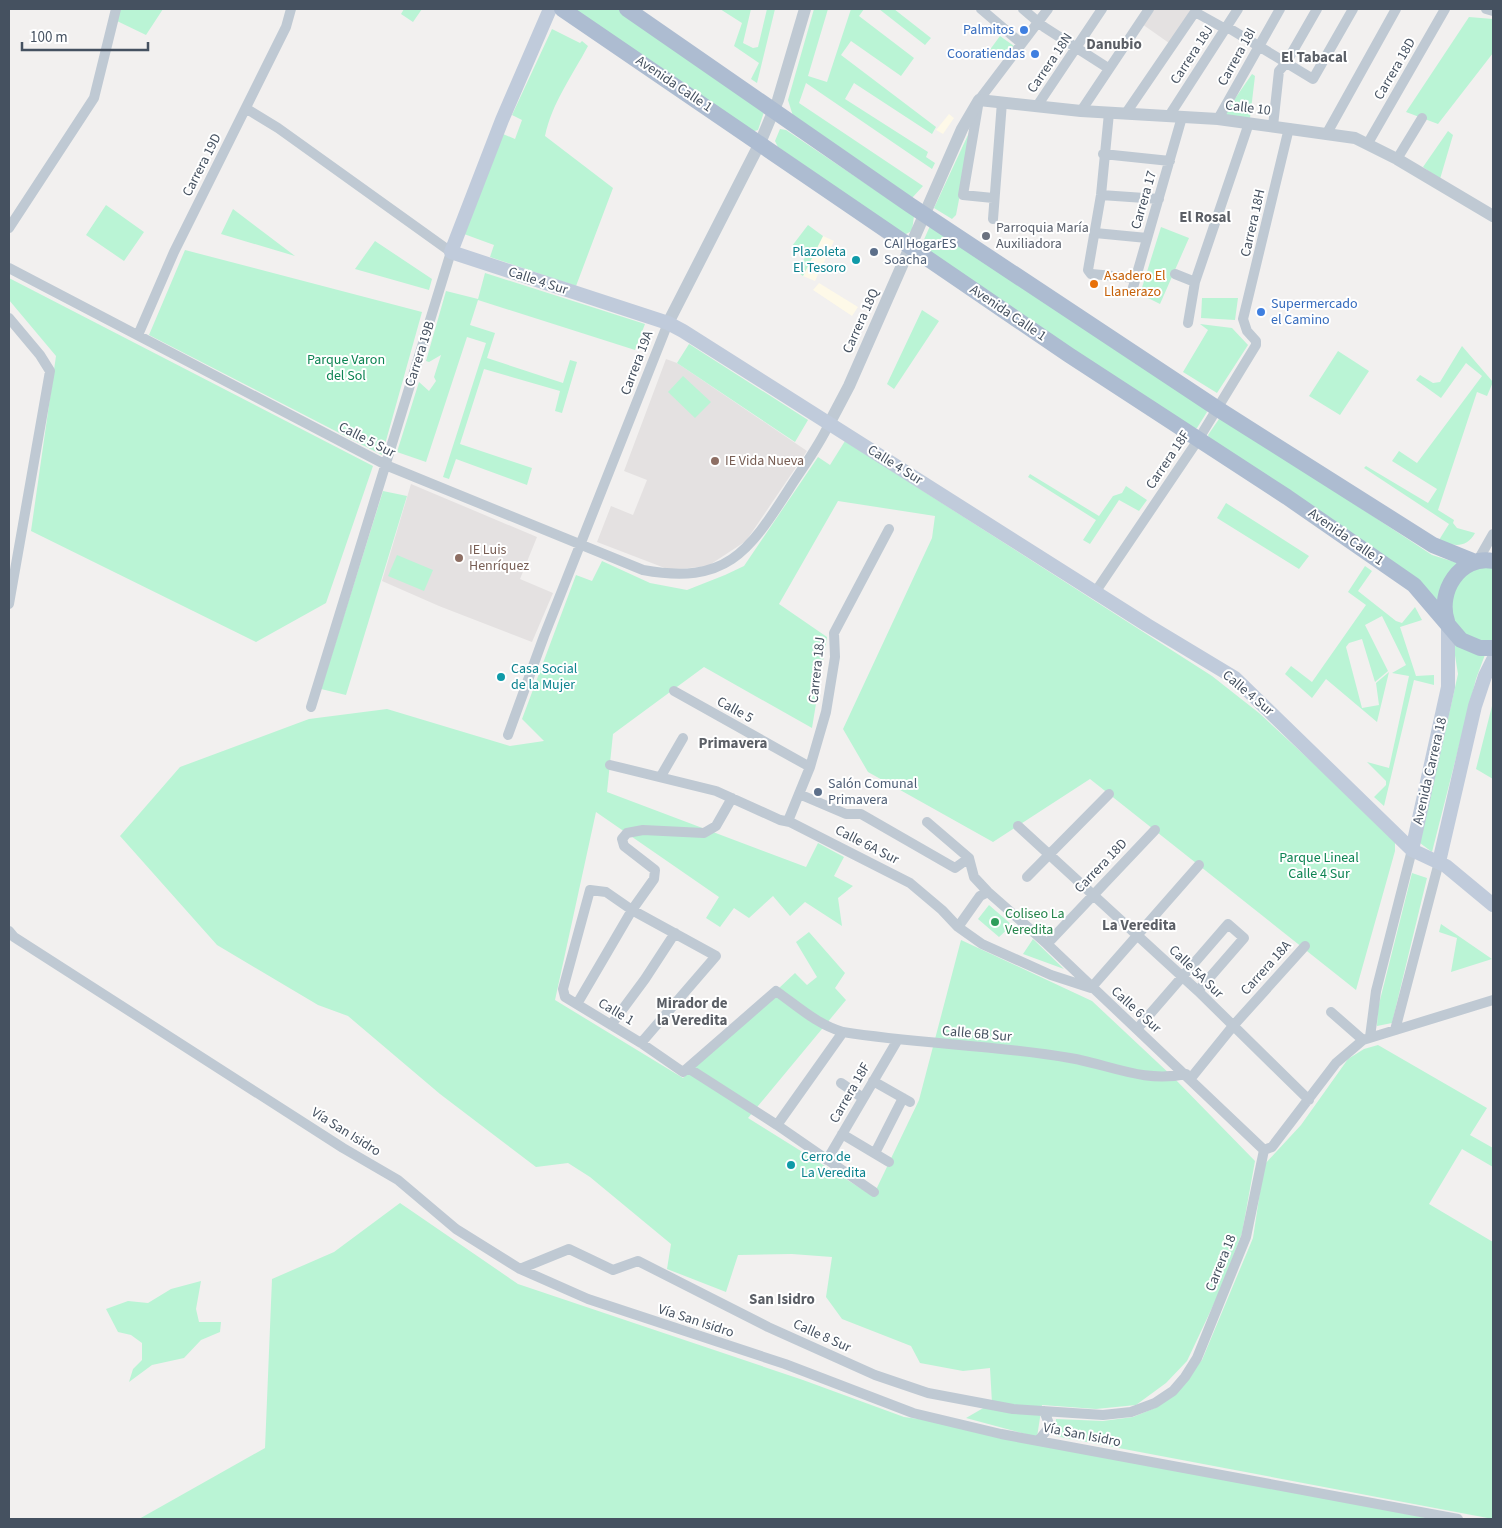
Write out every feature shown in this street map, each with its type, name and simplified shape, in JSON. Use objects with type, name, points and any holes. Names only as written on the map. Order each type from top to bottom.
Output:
[{"type":"main road","name":"Carrera 19B","points":[[451,252],[502,120],[550,9]]},
{"type":"main road","name":"Avenida Calle 1","points":[[562,9],[1198,440],[1287,497],[1414,585],[1458,636],[1470,645],[1493,648]]},
{"type":"main road","points":[[628,9],[924,214],[1218,409],[1433,545],[1482,562]]},
{"type":"main road","name":"Calle 4 Sur","points":[[451,252],[668,322],[1235,678],[1412,850],[1439,862],[1493,905]]},
{"type":"main road","name":"Avenida Carrera 18","points":[[1412,850],[1448,687],[1448,623],[1444,608],[1449,585],[1455,575],[1482,562]]},
{"type":"main road","points":[[1439,862],[1476,706],[1485,676],[1493,660]]},
{"type":"street","points":[[9,228],[94,98],[116,9]]},
{"type":"street","name":"Carrera 19D","points":[[138,335],[174,252],[286,27],[291,9]]},
{"type":"street","name":"Carrera 19A","points":[[508,734],[668,322],[760,143],[774,111],[805,9]]},
{"type":"street","points":[[980,9],[1021,43]]},
{"type":"street","points":[[1023,9],[1038,22],[1108,68]]},
{"type":"street","name":"Carrera 18Q","points":[[732,559],[752,542],[830,424],[849,386],[962,129],[979,100],[1048,9]]},
{"type":"street","name":"Carrera 18N","points":[[1037,106],[1102,9]]},
{"type":"street","points":[[1081,111],[1149,9]]},
{"type":"street","name":"Carrera 18J","points":[[1169,116],[1238,9]]},
{"type":"street","name":"Carrera 18I","points":[[1218,119],[1280,9]]},
{"type":"street","points":[[1273,126],[1279,71],[1286,63],[1317,9]]},
{"type":"street","points":[[1126,114],[1196,10],[1222,27],[1227,27],[1260,46],[1313,79],[1353,9]]},
{"type":"street","points":[[1327,133],[1396,9]]},
{"type":"street","name":"Carrera 18D","points":[[1368,143],[1445,9]]},
{"type":"street","points":[[1486,9],[1493,11]]},
{"type":"street","points":[[979,100],[963,195],[993,198]]},
{"type":"street","name":"Calle 10","points":[[979,100],[1081,111],[1218,119],[1327,133],[1368,143],[1493,216]]},
{"type":"street","points":[[993,219],[993,198],[1002,102]]},
{"type":"street","name":"Calle 4 Sur","points":[[246,108],[278,128],[451,252]]},
{"type":"street","points":[[1109,113],[1095,233],[1088,270],[1090,274],[1136,278]]},
{"type":"street","name":"Carrera 17","points":[[1132,291],[1182,116]]},
{"type":"street","points":[[1397,159],[1422,118]]},
{"type":"street","points":[[1188,323],[1195,282],[1249,123]]},
{"type":"street","name":"Carrera 18H","points":[[1256,341],[1244,324],[1243,318],[1290,128]]},
{"type":"street","points":[[1103,154],[1170,161]]},
{"type":"street","points":[[1100,195],[1159,199]]},
{"type":"street","points":[[1095,233],[1147,238]]},
{"type":"street","name":"Carrera 19B","points":[[311,707],[451,252]]},
{"type":"street","name":"Calle 5 Sur","points":[[9,268],[385,465],[643,570],[672,575],[692,575],[711,570],[732,559]]},
{"type":"street","points":[[1175,274],[1195,282]]},
{"type":"street","points":[[9,318],[40,355],[50,371],[9,604]]},
{"type":"street","name":"Carrera 18F","points":[[1096,591],[1218,409],[1240,374],[1256,345],[1256,341]]},
{"type":"street","name":"Carrera 18J","points":[[788,821],[810,767],[826,712],[835,657],[834,633],[889,529]]},
{"type":"street","name":"Avenida Carrera 18","points":[[1482,562],[1493,534]]},
{"type":"street","name":"Calle 5","points":[[674,691],[810,767]]},
{"type":"street","points":[[661,776],[683,738]]},
{"type":"street","name":"Calle 6A Sur","points":[[610,764],[691,784],[732,798],[788,821],[910,883],[942,910],[958,927],[982,944],[1051,975],[1091,988]]},
{"type":"street","points":[[799,794],[846,814],[861,814],[955,868],[969,858],[927,822]]},
{"type":"street","points":[[1027,878],[1109,794]]},
{"type":"street","points":[[577,1004],[632,910],[654,878],[655,870],[624,846],[622,839],[627,833],[643,830],[704,833],[716,826],[732,798]]},
{"type":"street","name":"Calle 5A Sur","points":[[1018,826],[1092,896],[1138,935],[1198,991],[1309,1100]]},
{"type":"street","name":"Carrera 18D","points":[[1047,944],[1155,830]]},
{"type":"street","name":"Avenida Carrera 18","points":[[1366,1038],[1412,850]]},
{"type":"street","name":"Calle 6 Sur","points":[[969,858],[974,877],[988,892],[1047,944],[1091,988],[1188,1076],[1264,1150]]},
{"type":"street","points":[[1396,1030],[1439,862]]},
{"type":"street","points":[[1091,988],[1199,865]]},
{"type":"street","name":"Calle 1","points":[[632,910],[606,892],[590,890],[562,989],[565,997],[777,1125],[874,1192]]},
{"type":"street","points":[[958,927],[980,896],[988,892]]},
{"type":"street","points":[[632,910],[716,956],[642,1043]]},
{"type":"street","points":[[1137,1029],[1228,924],[1244,938],[1198,991]]},
{"type":"street","points":[[611,1025],[645,979],[674,933]]},
{"type":"street","name":"Vía San Isidro","points":[[11,934],[342,1148],[398,1180],[456,1229],[520,1269],[596,1302],[786,1364],[919,1415],[1001,1434],[1458,1519]]},
{"type":"street","name":"Carrera 18A","points":[[1188,1076],[1305,946]]},
{"type":"street","name":"Calle 6B Sur","points":[[685,1070],[776,991],[816,1019],[843,1032],[897,1041],[1071,1058],[1144,1077],[1188,1076]]},
{"type":"street","points":[[1264,1150],[1272,1147],[1336,1063],[1366,1038],[1493,1000]]},
{"type":"street","points":[[1331,1012],[1366,1038]]},
{"type":"street","points":[[777,1125],[843,1032]]},
{"type":"street","name":"Carrera 18F","points":[[827,1160],[897,1041]]},
{"type":"street","points":[[873,1081],[907,1100],[875,1153]]},
{"type":"street","points":[[840,1083],[863,1098]]},
{"type":"street","points":[[842,1134],[889,1162]]},
{"type":"street","name":"Carrera 18","points":[[1044,1412],[1103,1415],[1131,1412],[1155,1403],[1173,1391],[1185,1377],[1208,1333],[1246,1237],[1264,1150]]},
{"type":"street","name":"Calle 8 Sur","points":[[520,1269],[569,1249],[613,1270],[638,1261],[768,1327],[875,1375],[928,1393],[1013,1409],[1044,1412]]},
{"type":"street","points":[[1039,1440],[1050,1426],[1044,1412]]},
{"type":"shaded area","points":[[1153,9],[1192,9],[1169,43],[1142,24]]},
{"type":"shaded area","points":[[949,114],[954,118],[943,134],[936,130]]},
{"type":"shaded area","points":[[823,236],[834,241],[815,281],[803,276]]},
{"type":"shaded area","points":[[819,283],[858,307],[852,316],[813,290]]},
{"type":"shaded area","name":"IE Vida Nueva","points":[[666,359],[677,363],[807,451],[746,541],[708,566],[670,570],[597,542],[611,506],[633,515],[647,480],[624,471]]},
{"type":"shaded area","name":"IE Luis Henríquez","points":[[411,484],[537,537],[520,579],[553,593],[532,642],[439,606],[382,581]]},
{"type":"green space","points":[[119,9],[163,9],[146,35],[117,21]]},
{"type":"green space","points":[[404,9],[422,9],[413,22],[401,14]]},
{"type":"green space","points":[[571,9],[619,9],[764,112],[758,130],[751,132]]},
{"type":"green space","points":[[720,9],[751,9],[743,43],[753,48],[758,47],[767,9],[775,9],[757,83],[751,79],[759,63],[734,46],[742,23]]},
{"type":"green space","points":[[814,9],[828,9],[808,76],[827,82],[851,9],[864,9],[859,16],[914,58],[901,76],[851,41],[841,55],[936,127],[932,134],[854,83],[845,99],[928,152],[926,157],[935,163],[932,169],[806,83],[799,103],[923,186],[912,198],[793,116],[788,100]]},
{"type":"green space","points":[[879,9],[894,9],[931,38],[925,45]]},
{"type":"green space","points":[[1469,17],[1493,19],[1493,53],[1438,124],[1406,112]]},
{"type":"green space","points":[[552,29],[580,43],[582,41],[588,46],[557,101],[545,136],[613,188],[576,286],[490,257],[494,245],[464,234],[503,134],[515,139],[522,120],[512,115]]},
{"type":"green space","points":[[1000,36],[1014,46],[1003,60],[989,51]]},
{"type":"green space","points":[[1252,74],[1255,76],[1250,118],[1223,116]]},
{"type":"green space","points":[[974,122],[956,215],[952,219],[934,208]]},
{"type":"green space","points":[[780,129],[786,130],[914,216],[912,231],[904,235],[778,147],[775,141]]},
{"type":"green space","points":[[1448,131],[1453,135],[1440,179],[1423,167]]},
{"type":"green space","points":[[106,205],[144,232],[124,261],[86,235]]},
{"type":"green space","points":[[233,209],[295,256],[221,234]]},
{"type":"green space","points":[[808,225],[823,236],[803,276],[796,271],[806,256],[792,246]]},
{"type":"green space","points":[[930,226],[1205,407],[1207,412],[1197,428],[1190,430],[926,250],[922,244]]},
{"type":"green space","points":[[1161,227],[1189,238],[1160,304],[1140,294]]},
{"type":"green space","points":[[375,241],[432,279],[429,290],[355,269]]},
{"type":"green space","name":"Parque Varon del Sol","points":[[185,250],[422,312],[382,455],[149,335]]},
{"type":"green space","points":[[485,273],[645,324],[635,350],[478,300],[470,325],[495,333],[487,358],[563,383],[570,360],[577,362],[562,413],[555,411],[560,391],[484,369],[460,444],[532,468],[527,485],[456,459],[449,479],[443,477],[486,343],[467,337],[426,462],[397,452],[419,382],[429,391],[436,381],[434,377],[441,355],[429,362],[426,361],[446,291],[478,299]]},
{"type":"green space","points":[[9,278],[373,466],[326,603],[256,642],[31,531],[56,356],[9,300]]},
{"type":"green space","points":[[1202,298],[1238,298],[1235,320],[1201,318]]},
{"type":"green space","points":[[922,310],[939,321],[894,389],[887,384]]},
{"type":"green space","points":[[1200,324],[1232,328],[1248,345],[1217,393],[1183,372],[1208,330]]},
{"type":"green space","points":[[689,344],[808,420],[795,442],[677,363]]},
{"type":"green space","points":[[1462,346],[1493,382],[1487,396],[1477,392],[1438,510],[1454,520],[1453,523],[1457,528],[1475,533],[1464,544],[1454,545],[1439,540],[1449,524],[1364,468],[1366,466],[1428,503],[1437,489],[1392,461],[1399,451],[1417,463],[1482,376],[1466,363],[1441,398],[1416,380],[1420,375],[1433,383],[1440,382]]},
{"type":"green space","points":[[1338,351],[1369,371],[1340,415],[1309,396]]},
{"type":"green space","points":[[683,376],[711,402],[695,418],[668,392]]},
{"type":"green space","points":[[1224,418],[1432,555],[1461,564],[1439,606],[1210,440],[1208,435],[1219,419]]},
{"type":"green space","name":"Parque Lineal Calle 4 Sur","points":[[845,441],[1212,676],[1259,713],[1395,839],[1395,851],[1356,990],[1090,779],[993,842],[868,772],[843,729],[932,538],[935,516],[838,501],[779,604],[827,637],[812,728],[704,667],[613,734],[607,792],[806,867],[818,843],[844,857],[834,876],[853,886],[838,898],[842,926],[805,902],[790,916],[773,896],[749,918],[734,908],[720,927],[706,918],[719,897],[596,812],[555,1000],[683,1078],[795,973],[807,985],[817,977],[796,942],[809,932],[845,973],[835,988],[846,1000],[748,1118],[873,1196],[919,1100],[961,940],[1092,1001],[1173,1077],[1255,1161],[1242,1233],[1219,1293],[1187,1361],[1166,1383],[1136,1405],[1096,1409],[1042,1405],[1037,1437],[966,1418],[992,1403],[990,1368],[963,1371],[920,1363],[911,1346],[842,1319],[826,1297],[832,1257],[792,1254],[738,1255],[726,1292],[667,1269],[671,1244],[590,1177],[568,1163],[536,1167],[440,1094],[348,1016],[318,1005],[217,945],[120,836],[180,767],[309,719],[387,709],[510,746],[544,741],[522,719],[576,575],[592,581],[602,561],[650,583],[687,590],[744,566],[818,457],[830,465]]},
{"type":"green space","points":[[1030,474],[1099,516],[1113,496],[1122,493],[1126,486],[1147,500],[1139,511],[1119,500],[1090,544],[1083,540],[1096,520],[1028,477]]},
{"type":"green space","points":[[383,491],[407,496],[346,695],[321,689]]},
{"type":"green space","points":[[1226,503],[1309,556],[1299,569],[1217,518]]},
{"type":"green space","points":[[397,555],[433,570],[424,591],[388,576]]},
{"type":"green space","points":[[1365,566],[1372,571],[1358,591],[1396,621],[1402,623],[1415,607],[1422,620],[1400,627],[1416,676],[1434,675],[1434,685],[1414,680],[1384,806],[1374,797],[1386,785],[1386,781],[1367,762],[1389,768],[1409,676],[1392,673],[1406,665],[1382,616],[1365,625],[1388,671],[1375,682],[1362,639],[1349,643],[1346,647],[1362,708],[1379,705],[1376,683],[1389,672],[1377,722],[1326,679],[1312,698],[1285,674],[1291,666],[1312,682],[1366,605],[1348,592]]},
{"type":"green space","points":[[1493,566],[1493,643],[1473,641],[1456,628],[1449,607],[1460,577],[1469,570]]},
{"type":"green space","points":[[1453,643],[1486,652],[1476,679],[1432,852],[1420,843],[1458,674]]},
{"type":"green space","points":[[1493,702],[1493,779],[1476,769]]},
{"type":"green space","points":[[1412,873],[1427,878],[1392,1023],[1377,1026],[1378,1008]]},
{"type":"green space","name":"Coliseo La Veredita","points":[[989,905],[1012,925],[999,937],[978,919]]},
{"type":"green space","points":[[1441,924],[1492,959],[1451,972],[1457,938],[1439,932]]},
{"type":"green space","points":[[1033,939],[1064,969],[1023,954]]},
{"type":"green space","points":[[1378,1045],[1487,1108],[1470,1135],[1493,1148],[1493,1167],[1462,1149],[1429,1204],[1493,1242],[1493,1519],[1055,1436],[1056,1419],[1103,1421],[1133,1417],[1155,1408],[1202,1360],[1253,1238],[1264,1165],[1301,1125],[1348,1059],[1364,1049]]},
{"type":"green space","points":[[400,1203],[518,1284],[803,1380],[904,1417],[955,1424],[1432,1519],[139,1519],[265,1448],[272,1279],[334,1252]]},
{"type":"green space","points":[[201,1281],[196,1309],[199,1322],[221,1322],[220,1332],[201,1340],[184,1358],[152,1365],[129,1382],[133,1369],[142,1360],[142,1343],[131,1335],[118,1332],[106,1309],[128,1301],[148,1303],[171,1289]]},
{"type":"place","name":"Palmitos","points":[[1024,30]]},
{"type":"place","name":"Cooratiendas","points":[[1035,54]]},
{"type":"place","name":"Parroquia María Auxiliadora","points":[[986,236]]},
{"type":"place","name":"CAI HogarES Soacha","points":[[874,252]]},
{"type":"place","name":"Plazoleta El Tesoro","points":[[856,260]]},
{"type":"place","name":"Asadero El Llanerazo","points":[[1094,284]]},
{"type":"place","name":"Supermercado el Camino","points":[[1261,312]]},
{"type":"place","name":"IE Vida Nueva","points":[[715,461]]},
{"type":"place","name":"IE Luis Henríquez","points":[[459,558]]},
{"type":"place","name":"Casa Social de la Mujer","points":[[501,677]]},
{"type":"place","name":"Salón Comunal Primavera","points":[[818,792]]},
{"type":"place","name":"Coliseo La Veredita","points":[[995,922]]},
{"type":"place","name":"Cerro de La Veredita","points":[[791,1165]]},
{"type":"district","name":"Danubio","points":[[1114,44]]},
{"type":"district","name":"El Tabacal","points":[[1314,57]]},
{"type":"district","name":"El Rosal","points":[[1205,217]]},
{"type":"district","name":"Primavera","points":[[733,743]]},
{"type":"district","name":"La Veredita","points":[[1139,925]]},
{"type":"district","name":"Mirador de la Veredita","points":[[692,1012]]},
{"type":"district","name":"San Isidro","points":[[782,1299]]}]
